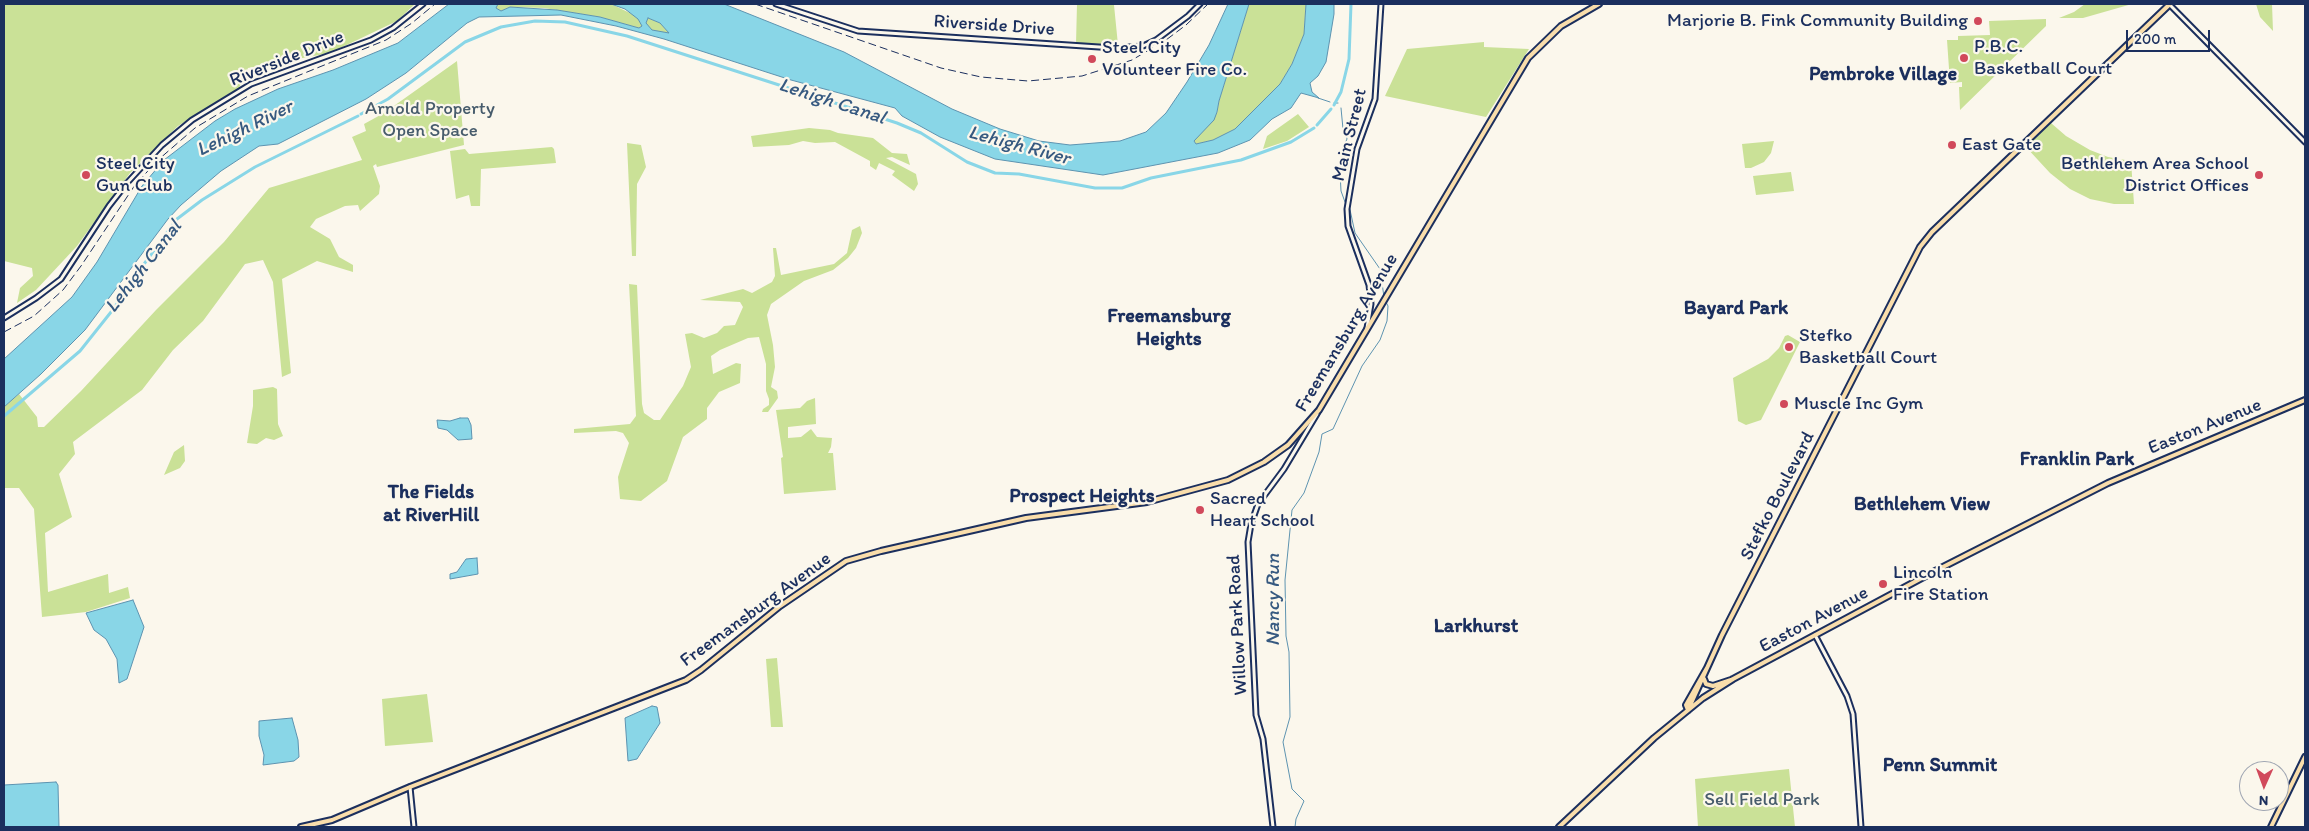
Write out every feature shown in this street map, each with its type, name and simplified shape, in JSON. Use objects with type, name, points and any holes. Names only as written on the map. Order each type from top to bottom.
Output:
[{"type":"main road","name":"Freemansburg Avenue","points":[[302,827],[332,820],[410,786],[686,680],[711,663],[780,606],[846,561],[882,550],[1026,518],[1142,503],[1228,480],[1264,462],[1288,445],[1319,410],[1519,70],[1551,34],[1580,13],[1599,4]]},
{"type":"main road","name":"Stefko Boulevard","points":[[1688,710],[1686,705],[1707,668],[1922,243],[2170,4]]},
{"type":"main road","name":"Easton Avenue","points":[[1559,827],[1600,791],[1648,743],[1688,710],[1733,680],[1935,571],[2108,483],[2305,400]]},
{"type":"main road","name":"Stefko Boulevard","points":[[1688,710],[1704,679],[1707,668]]},
{"type":"main road","points":[[1704,679],[1706,684],[1713,686],[1733,680]]},
{"type":"main road","points":[[2271,827],[2305,757]]},
{"type":"street","name":"Riverside Drive","points":[[4,318],[61,279],[109,206],[127,183],[162,145],[192,120],[251,84],[371,40],[393,28],[423,4]]},
{"type":"street","name":"Riverside Drive","points":[[776,4],[864,32],[1114,48],[1143,46],[1156,40],[1188,16],[1200,4]]},
{"type":"street","name":"Main Street","points":[[1367,329],[1371,304],[1369,285],[1350,232],[1347,209],[1357,150],[1375,98],[1381,4]]},
{"type":"street","points":[[2170,4],[2305,142]]},
{"type":"street","name":"Willow Park Road","points":[[1273,827],[1263,739],[1256,715],[1248,556],[1249,539],[1251,524],[1259,502],[1284,469],[1319,410]]},
{"type":"street","points":[[1814,636],[1847,696],[1853,714],[1861,827]]},
{"type":"street","points":[[410,786],[414,827]]},
{"type":"green space","points":[[4,4],[415,4],[397,21],[330,53],[248,68],[239,88],[178,126],[130,173],[77,246],[36,290],[17,303],[20,288],[33,276],[32,268],[4,261]]},
{"type":"green space","points":[[498,4],[611,4],[632,14],[642,26],[639,28],[600,17],[544,8],[510,7],[501,11],[496,8]]},
{"type":"green space","points":[[1077,4],[1114,5],[1118,45],[1076,44]]},
{"type":"green space","points":[[1249,4],[1306,4],[1304,34],[1292,64],[1280,84],[1261,105],[1235,129],[1213,140],[1196,144],[1194,141],[1217,113]]},
{"type":"green space","points":[[2085,4],[2132,4],[2083,18],[2059,18],[2074,12]]},
{"type":"green space","points":[[2256,4],[2272,4],[2273,31],[2260,17]]},
{"type":"green space","points":[[648,18],[660,23],[670,34],[652,30],[646,23]]},
{"type":"green space","points":[[2046,19],[2046,26],[1960,110],[1959,87],[1962,87],[1962,82],[1950,83],[1947,40],[1958,40],[1958,36],[1990,35],[1989,21]]},
{"type":"green space","points":[[1484,42],[1484,47],[1529,49],[1486,117],[1385,96],[1407,49]]},
{"type":"green space","name":"Arnold Property Open Space","points":[[457,61],[464,145],[377,167],[376,164],[373,166],[380,186],[379,194],[360,211],[358,205],[345,206],[316,219],[310,227],[330,239],[339,257],[353,265],[353,272],[317,261],[282,279],[291,373],[282,377],[273,282],[263,260],[245,264],[203,321],[173,350],[142,390],[73,442],[75,454],[59,474],[72,517],[45,533],[48,592],[108,574],[109,593],[128,587],[130,598],[86,612],[42,617],[34,509],[19,488],[4,488],[4,407],[19,394],[37,417],[38,427],[44,427],[224,242],[269,188],[362,160],[352,137],[366,131],[364,124],[384,113]]},
{"type":"green space","points":[[1298,114],[1309,127],[1287,141],[1263,149],[1267,136]]},
{"type":"green space","points":[[2051,123],[2066,136],[2090,150],[2108,157],[2131,161],[2134,204],[2114,204],[2090,199],[2070,189],[2050,173],[2026,147]]},
{"type":"green space","points":[[809,128],[873,138],[892,153],[907,154],[910,165],[892,157],[886,158],[916,174],[918,184],[914,191],[892,175],[895,171],[879,163],[876,170],[870,166],[870,161],[835,142],[815,143],[803,141],[789,145],[753,147],[751,136]]},
{"type":"green space","points":[[1774,141],[1771,153],[1764,162],[1751,168],[1745,168],[1742,144]]},
{"type":"green space","points":[[627,143],[641,145],[646,167],[637,184],[636,256],[632,256]]},
{"type":"green space","points":[[552,147],[556,163],[481,169],[480,206],[471,206],[469,195],[456,199],[450,151],[465,149],[469,154]]},
{"type":"green space","points":[[1791,172],[1794,191],[1756,195],[1753,176]]},
{"type":"green space","points":[[860,226],[862,233],[856,248],[848,258],[833,270],[804,281],[771,304],[767,315],[775,367],[771,387],[777,391],[778,398],[768,412],[762,412],[769,405],[769,399],[766,391],[766,364],[759,337],[748,338],[720,350],[711,356],[713,374],[736,363],[741,364],[740,383],[719,392],[707,408],[707,419],[683,437],[667,481],[641,501],[620,499],[618,477],[629,443],[623,433],[616,431],[574,433],[574,429],[630,424],[636,416],[629,284],[637,285],[642,404],[644,413],[654,420],[660,420],[683,386],[691,367],[685,334],[692,333],[704,338],[717,333],[724,326],[735,325],[743,307],[740,302],[700,300],[743,289],[752,293],[772,282],[775,276],[773,248],[776,248],[781,275],[834,264],[847,253],[852,230]]},
{"type":"green space","name":"Bayard Park","points":[[1788,335],[1800,342],[1761,420],[1746,425],[1738,421],[1733,378],[1768,359],[1779,348],[1785,336]]},
{"type":"green space","points":[[273,387],[277,389],[278,424],[283,436],[274,440],[266,438],[257,444],[247,443],[253,406],[253,390]]},
{"type":"green space","points":[[815,398],[816,424],[788,427],[788,438],[801,437],[811,429],[817,437],[832,438],[828,453],[833,453],[836,490],[784,494],[781,458],[783,457],[776,410],[800,408],[807,401]]},
{"type":"green space","points":[[184,445],[185,461],[180,468],[164,475],[174,452]]},
{"type":"green space","points":[[777,658],[783,727],[771,727],[766,659]]},
{"type":"green space","points":[[427,694],[433,742],[385,746],[382,699]]},
{"type":"green space","name":"Sell Field Park","points":[[1789,769],[1795,827],[1698,827],[1695,779]]},
{"type":"water","name":"Lehigh River","points":[[449,4],[498,4],[496,8],[501,11],[510,7],[557,10],[600,17],[639,28],[642,26],[638,19],[625,9],[611,4],[724,4],[844,52],[952,109],[1000,129],[1039,141],[1070,145],[1120,141],[1146,132],[1166,113],[1187,82],[1209,45],[1228,4],[1249,4],[1214,120],[1194,141],[1196,144],[1213,140],[1235,129],[1280,84],[1292,64],[1304,34],[1306,4],[1334,4],[1326,62],[1318,76],[1310,83],[1312,92],[1319,98],[1301,93],[1291,108],[1272,119],[1250,140],[1218,153],[1103,175],[995,159],[940,137],[902,116],[895,108],[791,80],[664,39],[616,26],[561,15],[479,17],[467,23],[406,73],[366,99],[278,144],[259,146],[221,171],[181,205],[168,219],[85,330],[41,374],[4,407],[4,359],[72,297],[97,262],[142,186],[164,160],[215,121],[235,109],[278,89],[333,70],[398,43]],"holes":[[[648,18],[660,23],[669,33],[652,30],[646,23]]]},
{"type":"water","points":[[468,418],[471,425],[472,439],[458,440],[447,430],[438,428],[437,420],[450,421]]},
{"type":"water","points":[[477,558],[478,574],[450,579],[450,574],[457,572],[466,559]]},
{"type":"water","points":[[133,600],[144,627],[127,679],[119,683],[117,659],[106,639],[94,630],[86,613]]},
{"type":"water","points":[[652,706],[657,707],[660,723],[637,759],[628,761],[625,718]]},
{"type":"water","points":[[292,718],[298,740],[299,757],[294,761],[263,765],[264,755],[259,736],[259,721]]},
{"type":"water","points":[[56,782],[58,785],[59,827],[4,827],[4,785]]},
{"type":"waterway","name":"Lehigh Canal","points":[[1334,105],[1341,92],[1349,59],[1351,4]]},
{"type":"waterway","name":"Lehigh Canal","points":[[361,114],[388,99],[465,42],[501,27],[535,21],[565,22],[627,36],[897,123],[921,133],[967,162],[995,173],[1019,174],[1095,188],[1122,188],[1151,178],[1241,160],[1291,142],[1314,128]]},
{"type":"waterway","name":"Nancy Run","points":[[1318,98],[1330,102]]},
{"type":"waterway","name":"Nancy Run","points":[[1341,108],[1343,129]]},
{"type":"waterway","name":"Lehigh Canal","points":[[1317,125],[1331,109]]},
{"type":"waterway","name":"Lehigh Canal","points":[[4,416],[80,351],[115,307],[125,290],[177,219],[202,200],[255,167],[358,116]]},
{"type":"waterway","name":"Nancy Run","points":[[1345,202],[1341,191],[1340,172],[1342,150],[1347,139],[1346,134]]},
{"type":"waterway","name":"Nancy Run","points":[[1349,205],[1355,233],[1380,269],[1384,297]]},
{"type":"waterway","name":"Nancy Run","points":[[1295,827],[1296,819],[1304,801],[1292,789],[1283,742],[1290,717],[1285,580],[1292,510],[1304,493],[1319,452],[1322,434],[1333,429],[1362,366],[1380,340],[1387,321],[1388,306],[1386,302]]},
{"type":"railway","points":[[4,332],[34,316],[63,290],[135,185],[158,160],[195,128],[248,96],[386,40],[412,23],[435,4]]},
{"type":"railway","points":[[755,4],[941,68],[981,77],[1028,81],[1082,76],[1132,60],[1166,40],[1186,25],[1208,4]]},
{"type":"place","name":"Marjorie B. Fink Community Building","points":[[1978,21]]},
{"type":"place","name":"P.B.C. Basketball Court","points":[[1964,58]]},
{"type":"place","name":"Steel City Volunteer Fire Co.","points":[[1092,59]]},
{"type":"place","name":"East Gate","points":[[1952,145]]},
{"type":"place","name":"Steel City Gun Club","points":[[86,175]]},
{"type":"place","name":"Bethlehem Area School District Offices","points":[[2259,175]]},
{"type":"place","name":"Stefko Basketball Court","points":[[1789,347]]},
{"type":"place","name":"Muscle Inc Gym","points":[[1784,404]]},
{"type":"place","name":"Sacred Heart School","points":[[1200,510]]},
{"type":"place","name":"Lincoln Fire Station","points":[[1883,584]]},
{"type":"district","name":"Pembroke Village","points":[[1883,75]]},
{"type":"district","name":"Bayard Park","points":[[1736,309]]},
{"type":"district","name":"Freemansburg Heights","points":[[1169,328]]},
{"type":"district","name":"Franklin Park","points":[[2077,460]]},
{"type":"district","name":"Prospect Heights","points":[[1082,497]]},
{"type":"district","name":"The Fields at RiverHill","points":[[431,504]]},
{"type":"district","name":"Bethlehem View","points":[[1922,505]]},
{"type":"district","name":"Larkhurst","points":[[1476,627]]},
{"type":"district","name":"Penn Summit","points":[[1940,766]]}]
